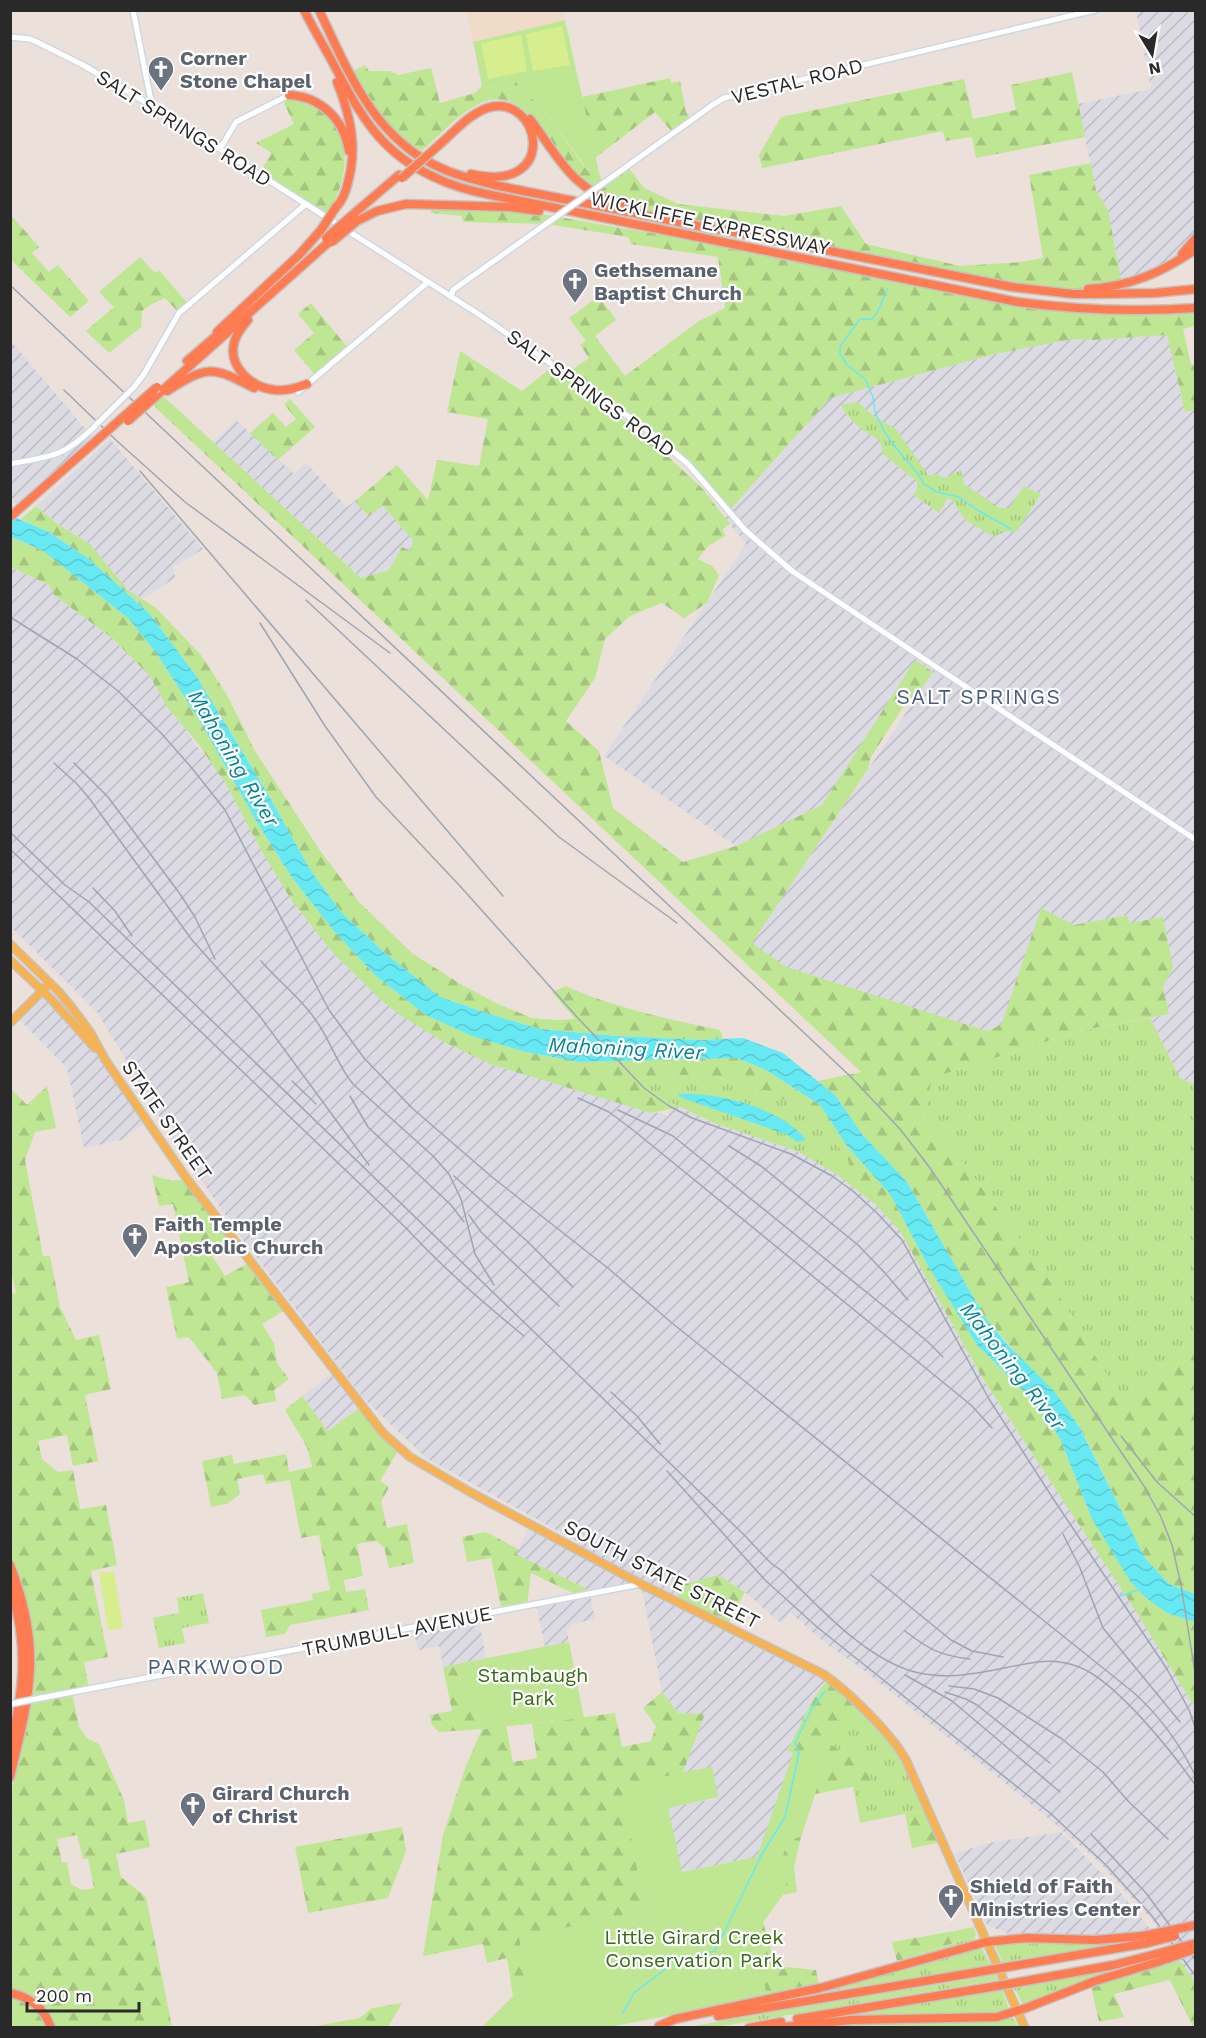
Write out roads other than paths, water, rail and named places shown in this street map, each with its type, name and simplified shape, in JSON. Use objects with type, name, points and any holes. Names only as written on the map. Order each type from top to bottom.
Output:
[{"type":"highway","name":"WICKLIFFE EXPRESSWAY","points":[[319,10],[372,112],[393,136],[417,155],[440,168],[494,185],[1012,287],[1073,294],[1155,293],[1196,289]]},
{"type":"highway","name":"WICKLIFFE EXPRESSWAY","points":[[306,14],[359,112],[378,137],[402,159],[436,178],[465,189],[1018,302],[1099,310],[1196,308]]},
{"type":"highway","points":[[213,337],[218,329],[299,255],[321,230],[345,193],[351,173],[352,131],[348,113],[339,84],[306,14]]},
{"type":"highway","points":[[358,88],[386,124],[406,143],[431,159],[467,172],[494,177],[515,173],[529,159],[533,138],[529,125],[519,114],[507,108],[494,107],[483,110],[472,117],[436,145]]},
{"type":"highway","points":[[289,95],[306,97],[320,104],[335,117],[345,134],[349,148],[349,164],[336,207]]},
{"type":"highway","points":[[10,524],[477,108],[493,102],[510,105],[527,116],[564,167],[582,186],[609,201],[645,212],[652,217]]},
{"type":"highway","points":[[354,219],[382,209],[417,204],[510,207],[616,220]]},
{"type":"highway","points":[[1174,263],[1196,238]]},
{"type":"highway","points":[[10,517],[159,392],[213,337],[328,242]]},
{"type":"highway","points":[[1012,287],[1072,290],[1105,288],[1146,278],[1196,249]]},
{"type":"highway","points":[[264,300],[261,307],[237,335],[233,351],[237,366],[252,382],[270,389],[285,390],[307,384]]},
{"type":"highway","points":[[159,392],[189,377],[210,371],[228,375],[268,394],[298,392]]},
{"type":"highway","points":[[10,1565],[21,1592],[28,1623],[31,1669],[27,1705],[10,1777]]},
{"type":"highway","points":[[10,1587],[21,1628],[24,1659],[21,1697],[10,1747]]},
{"type":"highway","points":[[654,2027],[675,2019],[774,2000],[986,1942],[1026,1938],[1146,1940],[1196,1925]]},
{"type":"highway","points":[[654,2027],[1013,1966],[1196,1930]]},
{"type":"highway","points":[[775,2028],[851,2020],[991,2018],[1018,2011],[1196,1943]]},
{"type":"highway","points":[[749,2028],[1157,1958],[1196,1949]]},
{"type":"highway","points":[[10,1994],[22,1996],[34,2003],[43,2012],[51,2028]]},
{"type":"main road","points":[[10,944],[68,1002],[86,1027],[101,1054]]},
{"type":"main road","points":[[10,960],[43,991],[101,1054]]},
{"type":"main road","points":[[10,1023],[51,983]]},
{"type":"main road","name":"STATE STREET","points":[[101,1054],[207,1205]]},
{"type":"main road","name":"SOUTH STATE STREET","points":[[207,1205],[383,1433],[399,1449],[440,1476],[641,1584],[823,1674],[844,1690],[865,1711],[896,1744],[906,1760],[1025,2028]]},
{"type":"street","points":[[133,10],[152,106]]},
{"type":"street","name":"VESTAL ROAD","points":[[451,297],[453,290],[724,98],[1095,10]]},
{"type":"street","name":"SALT SPRINGS ROAD","points":[[10,37],[30,39],[83,65],[152,106],[502,329],[655,435],[688,464],[759,543],[792,571],[1196,840]]},
{"type":"street","points":[[220,149],[236,122],[289,95]]},
{"type":"street","points":[[10,464],[58,455],[71,448],[134,387],[179,313],[306,204]]},
{"type":"street","points":[[298,392],[428,282]]},
{"type":"street","name":"TRUMBULL AVENUE","points":[[10,1704],[641,1584]]},
{"type":"water","name":"Mahoning River","points":[[10,515],[49,532],[89,559],[149,613],[197,677],[265,789],[311,871],[341,912],[385,953],[440,997],[540,1029],[701,1040],[743,1038],[783,1053],[835,1095],[862,1134],[907,1182],[985,1317],[1007,1344],[1055,1392],[1080,1428],[1145,1558],[1169,1584],[1195,1594],[1195,1622],[1167,1613],[1145,1597],[1130,1581],[1092,1519],[1061,1441],[1043,1410],[977,1345],[928,1266],[890,1194],[847,1146],[820,1105],[766,1070],[737,1058],[579,1062],[526,1052],[472,1036],[426,1015],[376,976],[334,931],[293,879],[258,824],[198,718],[157,654],[129,619],[42,550],[11,537]]},
{"type":"water","points":[[679,1094],[711,1096],[748,1104],[782,1119],[806,1140],[797,1142],[788,1135],[685,1099]]},
{"type":"waterway","points":[[888,288],[877,313],[872,319],[860,319],[840,347],[840,354],[847,365],[865,379],[873,397],[875,412],[884,431],[924,484],[937,492],[959,497],[1011,529]]},
{"type":"waterway","points":[[1121,1596],[1140,1589]]},
{"type":"waterway","points":[[623,2013],[634,1993],[680,1958],[715,1951],[762,1854],[785,1817],[799,1753],[795,1743],[812,1708],[825,1691]]},
{"type":"railway","points":[[10,285],[851,1077],[900,1129],[930,1168],[1144,1486],[1161,1517],[1172,1545],[1181,1585],[1196,1679]]},
{"type":"railway","points":[[64,390],[185,502],[390,653]]},
{"type":"railway","points":[[140,471],[503,896]]},
{"type":"railway","points":[[306,600],[559,837],[677,923]]},
{"type":"railway","points":[[10,617],[77,659],[118,691],[161,733],[191,767],[225,810],[329,1010],[364,1058],[412,1108],[492,1177],[609,1269],[672,1323],[1133,1692],[1169,1731],[1196,1777]]},
{"type":"railway","points":[[260,623],[325,726],[376,797],[644,1088],[669,1106],[692,1118],[791,1154],[832,1176],[854,1192],[902,1240],[989,1399],[1167,1669],[1189,1710],[1196,1730]]},
{"type":"railway","points":[[54,763],[89,798],[192,940],[259,1015],[369,1165]]},
{"type":"railway","points":[[74,763],[108,797],[180,894],[195,917],[215,959]]},
{"type":"railway","points":[[10,832],[65,885],[89,902],[772,1564],[857,1641],[891,1663],[908,1670],[937,1676],[981,1672],[1045,1661],[1079,1667],[1110,1687],[1143,1719],[1196,1786]]},
{"type":"railway","points":[[10,849],[448,1270],[524,1336]]},
{"type":"railway","points":[[93,888],[115,911],[132,936]]},
{"type":"railway","points":[[261,961],[309,1011],[353,1084],[433,1156],[449,1174],[461,1199],[475,1254],[494,1285]]},
{"type":"railway","points":[[292,1081],[316,1104]]},
{"type":"railway","points":[[350,1096],[368,1127],[451,1205],[464,1222]]},
{"type":"railway","points":[[578,1098],[609,1112],[633,1130],[971,1405],[992,1428]]},
{"type":"railway","points":[[618,1110],[673,1136],[927,1341],[943,1357]]},
{"type":"railway","points":[[729,1146],[761,1166],[858,1245],[908,1300]]},
{"type":"railway","points":[[454,1176],[528,1242],[573,1287]]},
{"type":"railway","points":[[469,1215],[481,1232],[559,1306]]},
{"type":"railway","points":[[611,1392],[637,1416],[660,1444]]},
{"type":"railway","points":[[1121,1436],[1157,1482],[1196,1517]]},
{"type":"railway","points":[[667,1471],[765,1580],[817,1627],[1050,1813],[1105,1864],[1152,1916],[1196,1977]]},
{"type":"railway","points":[[1063,1534],[1080,1568],[1103,1628],[1180,1722]]},
{"type":"railway","points":[[871,1575],[951,1640],[972,1651],[1003,1657]]},
{"type":"railway","points":[[905,1631],[935,1651],[970,1659]]},
{"type":"railway","points":[[905,1675],[952,1701],[1060,1792]]},
{"type":"railway","points":[[949,1686],[974,1689],[998,1698],[1062,1739],[1103,1772],[1128,1801],[1168,1839]]},
{"type":"railway","points":[[945,1692],[977,1705],[1050,1763]]},
{"type":"railway","points":[[1091,1834],[1146,1893],[1196,1961]]},
{"type":"place","name":"Corner Stone Chapel","points":[[161,92]]},
{"type":"place","name":"Gethsemane Baptist Church","points":[[575,304]]},
{"type":"place","name":"Faith Temple Apostolic Church","points":[[135,1259]]},
{"type":"place","name":"Girard Church of Christ","points":[[193,1828]]},
{"type":"place","name":"Shield of Faith Ministries Center","points":[[951,1920]]},
{"type":"district","name":"SALT SPRINGS","points":[[979,696]]},
{"type":"district","name":"PARKWOOD","points":[[216,1666]]},
{"type":"park label","name":"Stambaugh Park","points":[[533,1686]]},
{"type":"park label","name":"Little Girard Creek Conservation Park","points":[[694,1948]]}]
